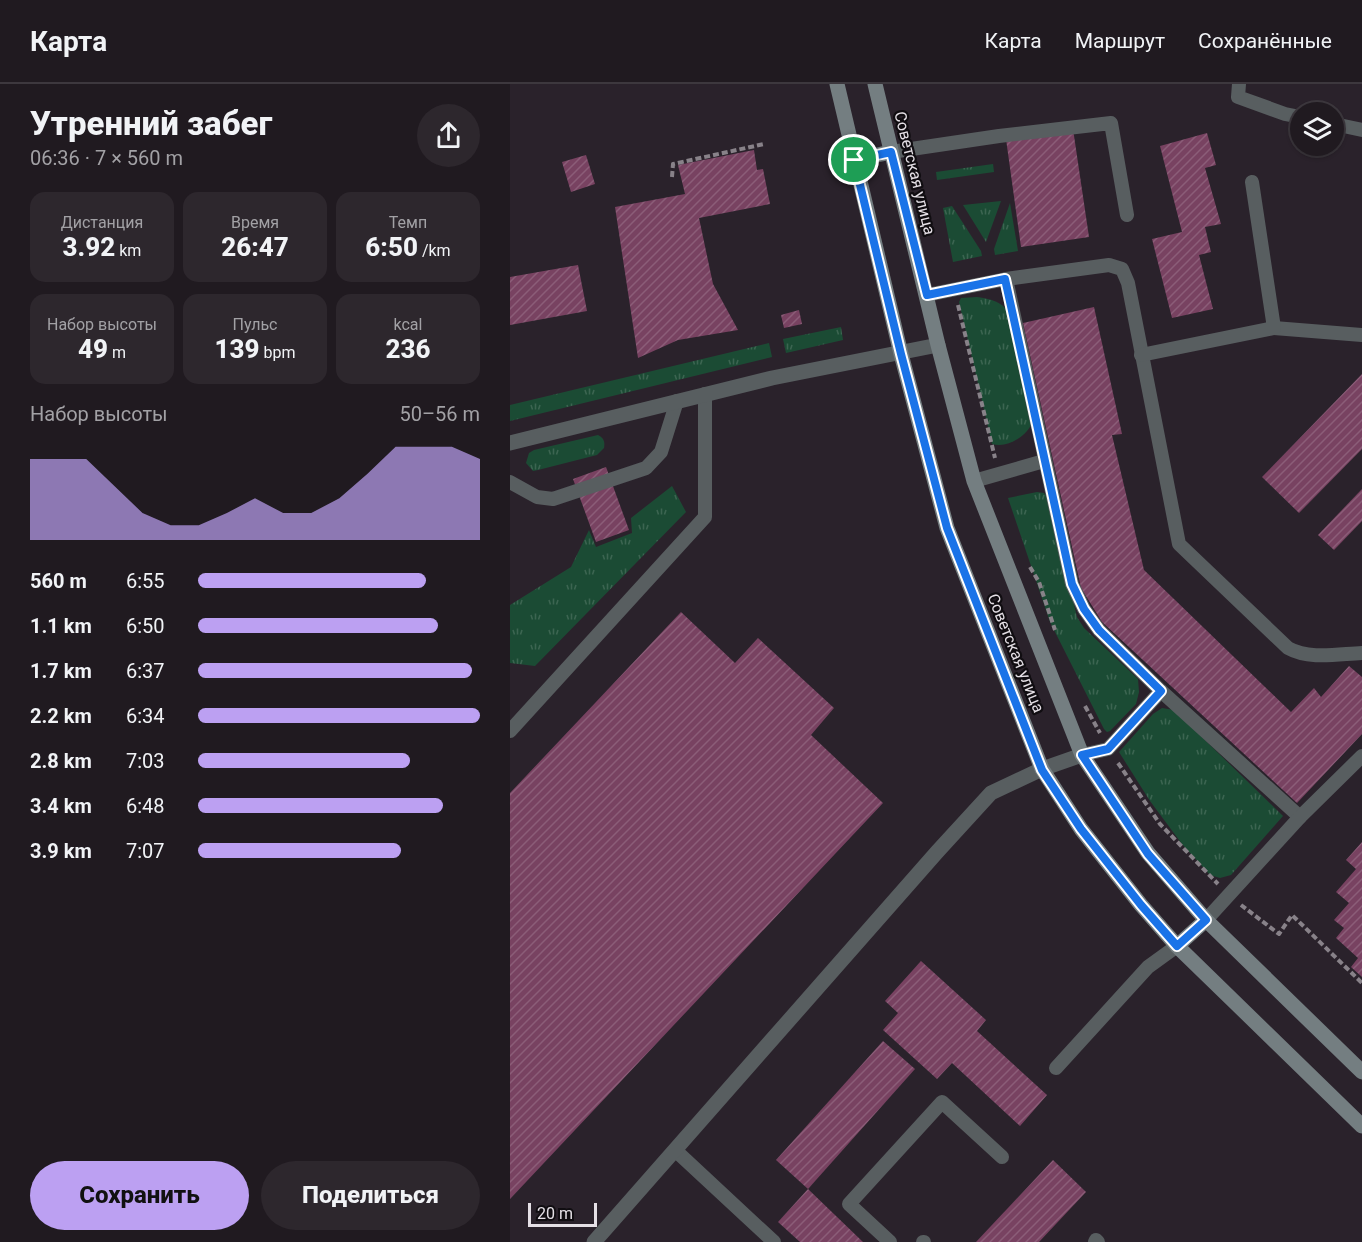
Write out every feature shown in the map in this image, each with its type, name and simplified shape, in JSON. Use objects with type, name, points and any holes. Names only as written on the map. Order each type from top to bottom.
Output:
[{"type":"main road","name":"Советская улица","points":[[837,84],[901,354],[947,528],[1042,770],[1081,829],[1141,905],[1177,946],[1362,1126]]},
{"type":"main road","name":"Советская улица","points":[[875,84],[938,345],[974,481],[1082,755],[1148,854],[1206,920],[1362,1072]]},
{"type":"main road","points":[[854,160],[891,152]]},
{"type":"main road","points":[[1177,946],[1206,920]]},
{"type":"street","points":[[510,442],[772,378],[938,345]]},
{"type":"street","points":[[594,1242],[937,852],[991,794],[1042,770],[1082,755]]},
{"type":"lane","points":[[1239,84],[1238,97],[1290,115]]},
{"type":"lane","points":[[891,152],[1111,123],[1127,215]]},
{"type":"lane","points":[[1344,126],[1362,130]]},
{"type":"lane","points":[[1252,182],[1274,328]]},
{"type":"lane","points":[[927,295],[1005,279],[1109,265],[1122,269],[1128,283],[1179,544],[1288,648],[1307,655],[1362,653]]},
{"type":"lane","points":[[1005,279],[1072,584],[1084,609],[1099,630],[1161,691],[1300,817]]},
{"type":"lane","points":[[1141,355],[1274,328],[1362,335]]},
{"type":"lane","points":[[510,731],[705,517],[705,394]]},
{"type":"lane","points":[[510,482],[537,497],[554,499],[646,468],[661,452],[677,401]]},
{"type":"lane","points":[[974,481],[1044,461]]},
{"type":"lane","points":[[1082,755],[1108,749],[1161,691]]},
{"type":"lane","points":[[1206,920],[1300,817],[1362,756]]},
{"type":"lane","points":[[1056,1068],[1148,967],[1177,946]]},
{"type":"lane","points":[[890,1242],[849,1204],[942,1102],[1002,1157]]},
{"type":"lane","points":[[675,1150],[774,1242]]},
{"type":"path","points":[[672,177],[672,164],[764,144]]},
{"type":"path","points":[[1279,934],[1292,915],[1362,983]]},
{"type":"green space","points":[[993,164],[994,172],[937,180],[936,172]]},
{"type":"green space","points":[[1001,201],[986,242],[963,205]]},
{"type":"green space","points":[[1010,203],[1018,251],[995,255],[994,249]]},
{"type":"green space","points":[[952,206],[982,256],[953,262],[943,208]]},
{"type":"green space","points":[[977,297],[995,301],[1009,312],[1031,425],[1020,438],[1003,445],[992,444],[959,302],[961,298]]},
{"type":"green space","points":[[841,327],[843,340],[786,353],[783,339]]},
{"type":"green space","points":[[769,343],[772,357],[510,421],[510,405]]},
{"type":"green space","points":[[598,435],[603,439],[604,448],[597,455],[533,471],[526,463],[529,453],[534,450]]},
{"type":"green space","points":[[672,486],[686,512],[535,666],[510,663],[510,605],[571,567],[589,530],[596,547],[632,533],[631,518]]},
{"type":"green space","points":[[1037,492],[1044,493],[1049,500],[1077,617],[1084,628],[1138,679],[1139,692],[1136,704],[1107,732],[1050,622],[1008,498]]},
{"type":"green space","points":[[1162,708],[1174,710],[1283,816],[1231,875],[1220,878],[1210,875],[1182,844],[1150,801],[1119,752],[1153,714]]},
{"type":"building","points":[[1073,129],[1089,237],[1021,247],[1006,139]]},
{"type":"building","points":[[1207,133],[1216,165],[1205,168],[1221,224],[1205,227],[1211,252],[1199,255],[1213,309],[1172,318],[1152,239],[1182,232],[1160,146]]},
{"type":"building","points":[[754,150],[757,170],[763,169],[770,204],[699,218],[713,284],[738,330],[678,340],[638,358],[615,207],[685,194],[678,165]]},
{"type":"building","points":[[586,155],[595,184],[571,192],[562,162]]},
{"type":"building","points":[[578,265],[587,311],[510,325],[510,277]]},
{"type":"building","points":[[1094,307],[1122,434],[1112,435],[1144,570],[1291,712],[1314,688],[1321,697],[1349,666],[1362,677],[1362,734],[1297,803],[1102,622],[1081,588],[1023,323]]},
{"type":"building","points":[[799,310],[802,324],[784,328],[781,315]]},
{"type":"building","points":[[1362,374],[1362,449],[1299,513],[1262,477]]},
{"type":"building","points":[[606,467],[629,530],[596,542],[573,479]]},
{"type":"building","points":[[1362,489],[1362,521],[1334,550],[1318,535]]},
{"type":"building","points":[[681,612],[735,663],[758,638],[834,708],[811,735],[883,803],[510,1199],[510,793]]},
{"type":"building","points":[[1362,842],[1362,977],[1351,967],[1358,958],[1336,938],[1344,928],[1334,920],[1349,903],[1336,892],[1356,869],[1346,860]]},
{"type":"building","points":[[921,961],[986,1020],[977,1031],[1047,1095],[1020,1126],[952,1063],[937,1079],[883,1030],[898,1013],[885,1001]]},
{"type":"building","points":[[883,1041],[915,1069],[808,1189],[776,1160]]},
{"type":"building","points":[[1053,1160],[1086,1192],[1039,1242],[976,1242]]},
{"type":"building","points":[[808,1189],[863,1242],[800,1242],[778,1222]]},
{"type":"route","points":[[891,152],[927,295],[1005,279],[1072,584],[1084,609],[1099,630],[1161,691],[1108,749],[1082,755],[1148,854],[1206,920],[1177,946],[1141,905],[1081,829],[1042,770],[947,528],[901,354],[854,160],[891,152]]}]
